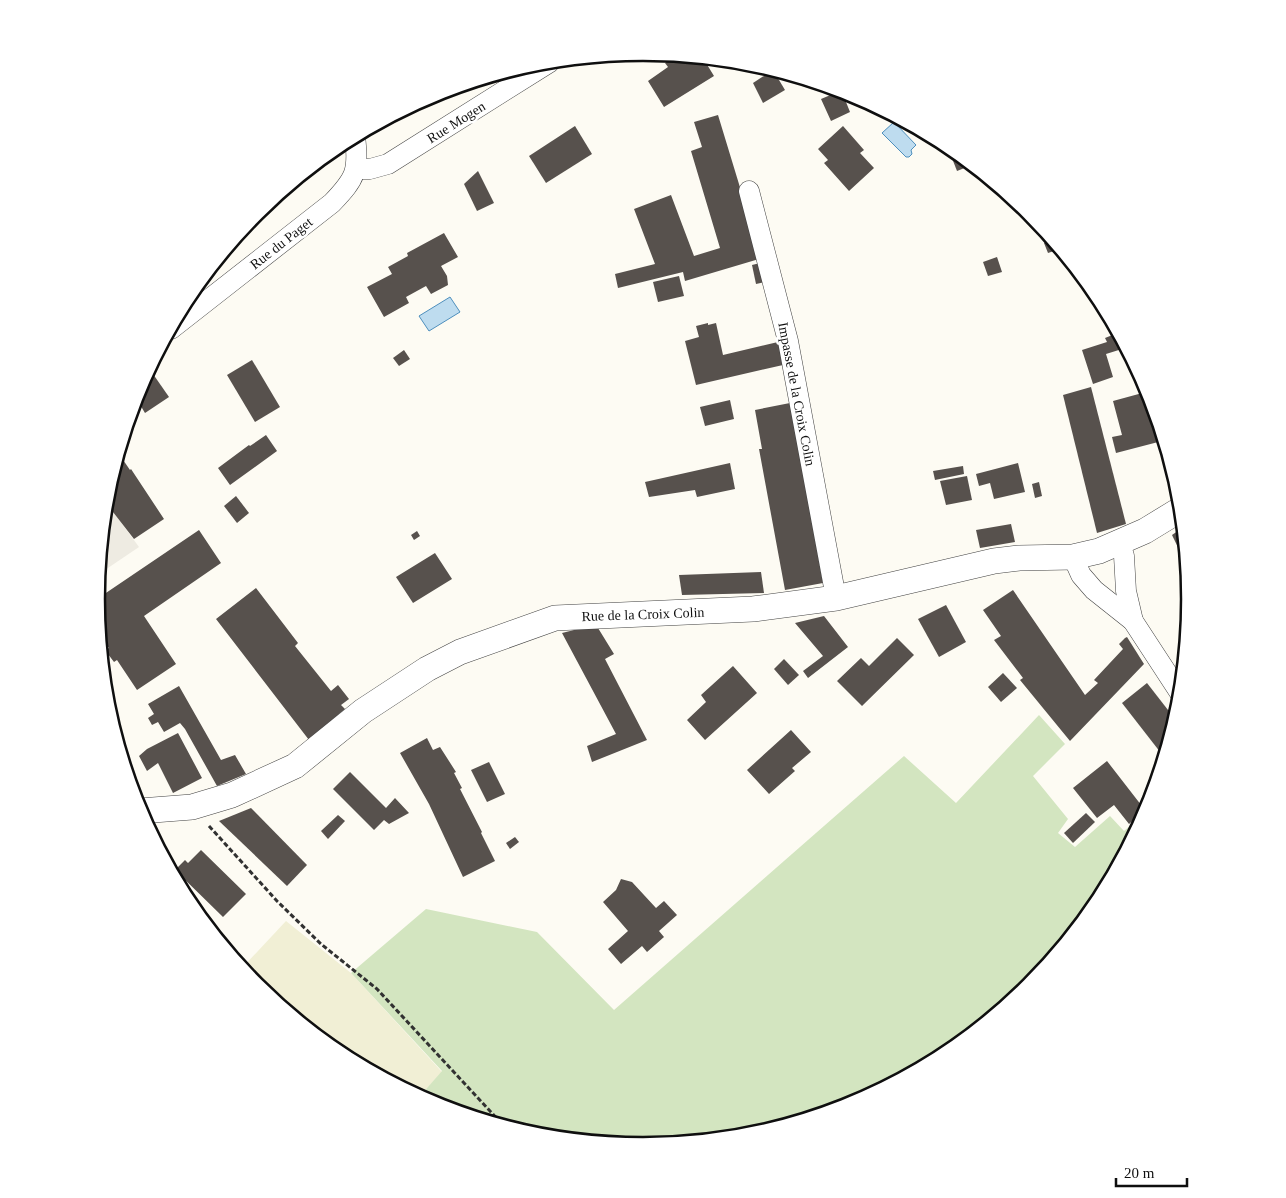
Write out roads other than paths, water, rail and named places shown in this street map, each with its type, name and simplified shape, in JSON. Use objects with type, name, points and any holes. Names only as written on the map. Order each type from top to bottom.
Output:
[{"type":"street","name":"Rue Mogen","points":[[357,169],[370,169],[388,164],[532,73]]},
{"type":"street","points":[[356,145],[357,169]]},
{"type":"street","name":"Rue du Paget","points":[[184,319],[332,203],[349,186],[357,169]]},
{"type":"street","name":"Impasse de la Croix Colin","points":[[749,191],[788,341],[836,598]]},
{"type":"street","name":"Rue de la Croix Colin","points":[[149,810],[192,807],[232,795],[295,766],[363,711],[427,668],[460,652],[556,618],[753,609],[836,598],[994,561],[1020,558],[1074,557],[1099,551],[1145,531],[1173,514]]},
{"type":"street","points":[[1120,543],[1124,556],[1126,591],[1133,620]]},
{"type":"street","points":[[1074,557],[1081,575],[1090,585],[1133,620],[1174,682]]},
{"type":"water","points":[[893,123],[897,125],[916,145],[911,150],[912,154],[906,157],[882,133]]},
{"type":"water","points":[[450,297],[460,312],[429,331],[419,316]]}]
